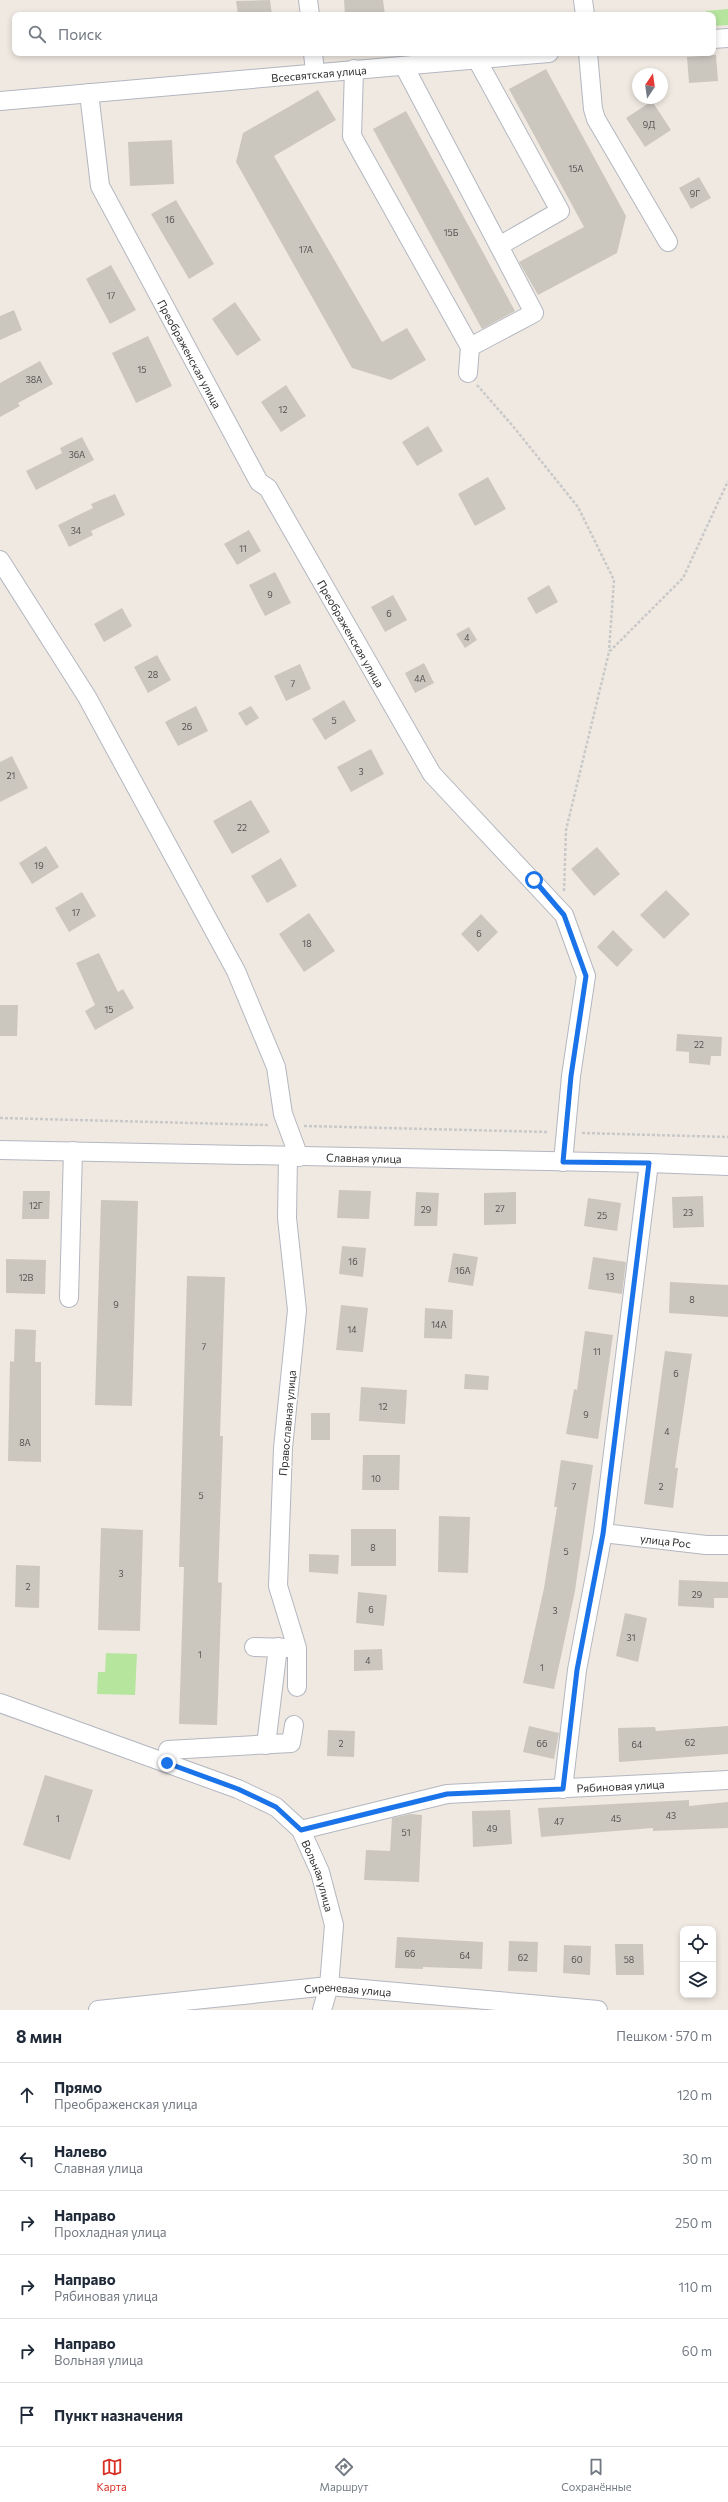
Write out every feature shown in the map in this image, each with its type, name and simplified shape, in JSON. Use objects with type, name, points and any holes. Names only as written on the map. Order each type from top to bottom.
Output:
[{"type":"street","points":[[308,0],[310,12]]},
{"type":"street","points":[[583,0],[585,12]]},
{"type":"street","points":[[716,39],[728,38]]},
{"type":"street","points":[[313,56],[315,72]]},
{"type":"street","name":"Всесвятская улица","points":[[0,101],[505,56]]},
{"type":"street","points":[[588,56],[593,109],[596,119],[668,242]]},
{"type":"street","points":[[476,58],[560,211],[498,246]]},
{"type":"street","points":[[404,66],[534,313],[470,347]]},
{"type":"street","points":[[354,69],[352,136],[470,347],[468,373]]},
{"type":"street","name":"Преображенская улица","points":[[89,93],[100,186],[259,482],[268,488],[432,774],[564,915],[586,976],[571,1076],[563,1162]]},
{"type":"street","points":[[0,560],[87,697],[236,971],[276,1067],[283,1114],[287,1125],[293,1156]]},
{"type":"street","name":"Славная улица","points":[[0,1150],[649,1163],[728,1166]]},
{"type":"street","points":[[69,1298],[72,1151]]},
{"type":"street","name":"Православная улица","points":[[293,1156],[287,1218],[297,1310],[283,1448],[278,1586],[297,1648],[297,1687]]},
{"type":"street","points":[[563,1789],[577,1670],[603,1534],[649,1163]]},
{"type":"street","name":"улица Рос","points":[[603,1534],[706,1545],[728,1545]]},
{"type":"street","points":[[254,1647],[297,1648]]},
{"type":"street","points":[[266,1744],[278,1648]]},
{"type":"street","name":"Вольная улица","points":[[0,1703],[238,1789],[276,1807],[301,1830],[320,1872],[334,1925],[329,1986],[322,2010]]},
{"type":"street","points":[[168,1750],[291,1743],[294,1725]]},
{"type":"street","name":"Рябиновая улица","points":[[301,1830],[447,1794],[728,1780]]},
{"type":"street","name":"Сиреневая улица","points":[[98,2010],[329,1986],[598,2010]]},
{"type":"path","points":[[468,373],[578,507],[614,580],[609,652],[566,830],[564,915]]},
{"type":"path","points":[[609,652],[683,578],[728,481]]},
{"type":"path","points":[[0,1118],[728,1137]]},
{"type":"green space","points":[[728,9],[728,25],[716,26],[716,12],[706,11]]},
{"type":"green space","points":[[106,1653],[137,1654],[135,1695],[97,1694],[98,1672],[105,1672]]},
{"type":"building","points":[[270,0],[272,12],[238,12],[236,1]]},
{"type":"building","points":[[344,0],[383,0],[385,12],[345,12]]},
{"type":"building","points":[[716,55],[718,81],[689,83],[687,57]]},
{"type":"building","points":[[546,69],[626,216],[617,253],[538,295],[519,262],[584,227],[509,89]]},
{"type":"building","points":[[318,90],[336,120],[274,156],[382,342],[407,328],[426,360],[391,380],[352,368],[236,162],[243,133]]},
{"type":"building","points":[[647,104],[654,104],[671,130],[645,147],[626,118]]},
{"type":"building","points":[[406,111],[515,311],[482,329],[373,129]]},
{"type":"building","points":[[172,140],[174,184],[130,186],[128,142]]},
{"type":"building","points":[[699,177],[711,198],[691,209],[679,188]]},
{"type":"building","points":[[176,200],[214,264],[189,279],[151,214]]},
{"type":"building","points":[[111,265],[136,310],[110,324],[86,279]]},
{"type":"building","points":[[235,302],[261,340],[237,356],[212,319]]},
{"type":"building","points":[[14,310],[22,330],[0,340],[0,316]]},
{"type":"building","points":[[148,336],[172,386],[136,403],[112,353]]},
{"type":"building","points":[[40,361],[53,384],[18,403],[20,406],[0,417],[0,383]]},
{"type":"building","points":[[286,385],[306,416],[281,432],[261,402]]},
{"type":"building","points":[[428,426],[443,451],[417,466],[402,442]]},
{"type":"building","points":[[82,437],[94,460],[36,490],[26,471],[62,453],[60,448]]},
{"type":"building","points":[[488,477],[506,509],[475,526],[458,494]]},
{"type":"building","points":[[115,494],[125,515],[91,531],[93,535],[69,547],[58,525],[93,508],[91,504]]},
{"type":"building","points":[[249,530],[261,551],[237,565],[224,544]]},
{"type":"building","points":[[275,572],[291,603],[265,616],[249,585]]},
{"type":"building","points":[[549,585],[558,602],[536,614],[527,598]]},
{"type":"building","points":[[393,595],[407,620],[385,632],[371,607]]},
{"type":"building","points":[[122,608],[132,626],[104,642],[94,624]]},
{"type":"building","points":[[469,627],[477,640],[465,648],[456,634]]},
{"type":"building","points":[[157,655],[171,680],[148,693],[134,667]]},
{"type":"building","points":[[424,663],[434,683],[415,693],[405,673]]},
{"type":"building","points":[[300,664],[311,689],[286,701],[274,676]]},
{"type":"building","points":[[344,700],[356,721],[325,740],[312,719]]},
{"type":"building","points":[[196,706],[208,731],[178,746],[165,722]]},
{"type":"building","points":[[251,706],[259,718],[246,726],[238,713]]},
{"type":"building","points":[[371,749],[384,774],[351,792],[337,767]]},
{"type":"building","points":[[12,756],[28,788],[0,802],[0,762]]},
{"type":"building","points":[[251,800],[270,832],[232,854],[213,821]]},
{"type":"building","points":[[46,846],[59,867],[32,884],[19,863]]},
{"type":"building","points":[[597,847],[620,874],[594,896],[571,869]]},
{"type":"building","points":[[281,858],[297,886],[267,903],[251,876]]},
{"type":"building","points":[[666,890],[690,914],[664,939],[640,915]]},
{"type":"building","points":[[82,892],[96,916],[69,932],[55,908]]},
{"type":"building","points":[[309,913],[335,951],[304,972],[279,934]]},
{"type":"building","points":[[481,914],[498,932],[478,952],[461,934]]},
{"type":"building","points":[[613,930],[633,950],[617,967],[597,947]]},
{"type":"building","points":[[99,953],[118,992],[123,989],[134,1008],[95,1030],[85,1011],[95,1005],[76,963]]},
{"type":"building","points":[[0,1005],[18,1005],[17,1036],[0,1036]]},
{"type":"building","points":[[677,1034],[722,1037],[721,1056],[711,1056],[710,1065],[689,1063],[689,1052],[676,1051]]},
{"type":"building","points":[[339,1190],[371,1191],[369,1219],[337,1218]]},
{"type":"building","points":[[23,1191],[50,1191],[49,1219],[22,1219]]},
{"type":"building","points":[[416,1192],[439,1193],[437,1226],[414,1226]]},
{"type":"building","points":[[516,1192],[516,1224],[484,1225],[484,1193]]},
{"type":"building","points":[[703,1196],[704,1227],[673,1228],[672,1197]]},
{"type":"building","points":[[588,1198],[621,1203],[617,1231],[584,1226]]},
{"type":"building","points":[[101,1200],[138,1201],[132,1406],[95,1405]]},
{"type":"building","points":[[342,1246],[366,1248],[363,1277],[339,1274]]},
{"type":"building","points":[[453,1253],[478,1257],[473,1286],[448,1282]]},
{"type":"building","points":[[593,1257],[626,1262],[622,1294],[588,1289]]},
{"type":"building","points":[[6,1259],[46,1260],[45,1294],[6,1293]]},
{"type":"building","points":[[187,1276],[225,1277],[220,1436],[223,1436],[218,1582],[222,1583],[217,1725],[179,1724],[184,1567],[179,1567]]},
{"type":"building","points":[[670,1282],[728,1285],[728,1317],[669,1313]]},
{"type":"building","points":[[341,1305],[368,1308],[363,1352],[336,1350]]},
{"type":"building","points":[[425,1308],[453,1310],[452,1339],[424,1338]]},
{"type":"building","points":[[15,1329],[36,1330],[35,1362],[41,1362],[41,1462],[8,1461],[10,1361],[14,1362]]},
{"type":"building","points":[[585,1331],[613,1335],[598,1439],[566,1434],[574,1389],[577,1390]]},
{"type":"building","points":[[665,1351],[692,1354],[675,1468],[678,1468],[673,1508],[644,1504]]},
{"type":"building","points":[[465,1374],[489,1376],[488,1390],[464,1389]]},
{"type":"building","points":[[361,1387],[407,1390],[405,1424],[359,1421]]},
{"type":"building","points":[[311,1413],[330,1413],[330,1440],[311,1440]]},
{"type":"building","points":[[363,1455],[400,1455],[399,1490],[362,1490]]},
{"type":"building","points":[[561,1460],[593,1465],[575,1591],[554,1689],[523,1683],[544,1588],[557,1507],[554,1507]]},
{"type":"building","points":[[439,1516],[470,1517],[468,1573],[438,1572]]},
{"type":"building","points":[[101,1528],[143,1530],[140,1631],[98,1630]]},
{"type":"building","points":[[351,1529],[396,1529],[396,1566],[351,1566]]},
{"type":"building","points":[[309,1554],[339,1555],[338,1574],[309,1572]]},
{"type":"building","points":[[16,1565],[40,1566],[39,1608],[15,1607]]},
{"type":"building","points":[[679,1580],[728,1582],[728,1598],[714,1598],[714,1608],[678,1606]]},
{"type":"building","points":[[358,1592],[387,1595],[384,1626],[356,1623]]},
{"type":"building","points":[[625,1613],[647,1618],[638,1662],[616,1656]]},
{"type":"building","points":[[382,1649],[383,1670],[354,1671],[354,1650]]},
{"type":"building","points":[[529,1726],[559,1733],[554,1759],[523,1752]]},
{"type":"building","points":[[728,1726],[728,1754],[619,1762],[618,1728],[655,1727],[656,1731]]},
{"type":"building","points":[[328,1730],[355,1731],[354,1757],[327,1756]]},
{"type":"building","points":[[45,1775],[93,1790],[70,1860],[23,1845]]},
{"type":"building","points":[[689,1800],[689,1806],[728,1802],[728,1828],[653,1831],[653,1828],[541,1837],[538,1808]]},
{"type":"building","points":[[510,1810],[512,1844],[473,1847],[472,1811]]},
{"type":"building","points":[[410,1814],[422,1815],[419,1882],[364,1880],[366,1850],[390,1851],[392,1818]]},
{"type":"building","points":[[397,1937],[483,1942],[482,1969],[423,1967],[423,1969],[395,1968]]},
{"type":"building","points":[[509,1941],[538,1942],[537,1972],[508,1971]]},
{"type":"building","points":[[615,1944],[643,1944],[644,1975],[616,1975]]},
{"type":"building","points":[[564,1945],[591,1946],[590,1975],[563,1973]]},
{"type":"route","points":[[167,1763],[238,1789],[276,1807],[301,1830],[447,1794],[563,1789],[577,1670],[603,1534],[649,1163],[563,1162],[571,1076],[586,976],[564,915],[534,880]]}]
